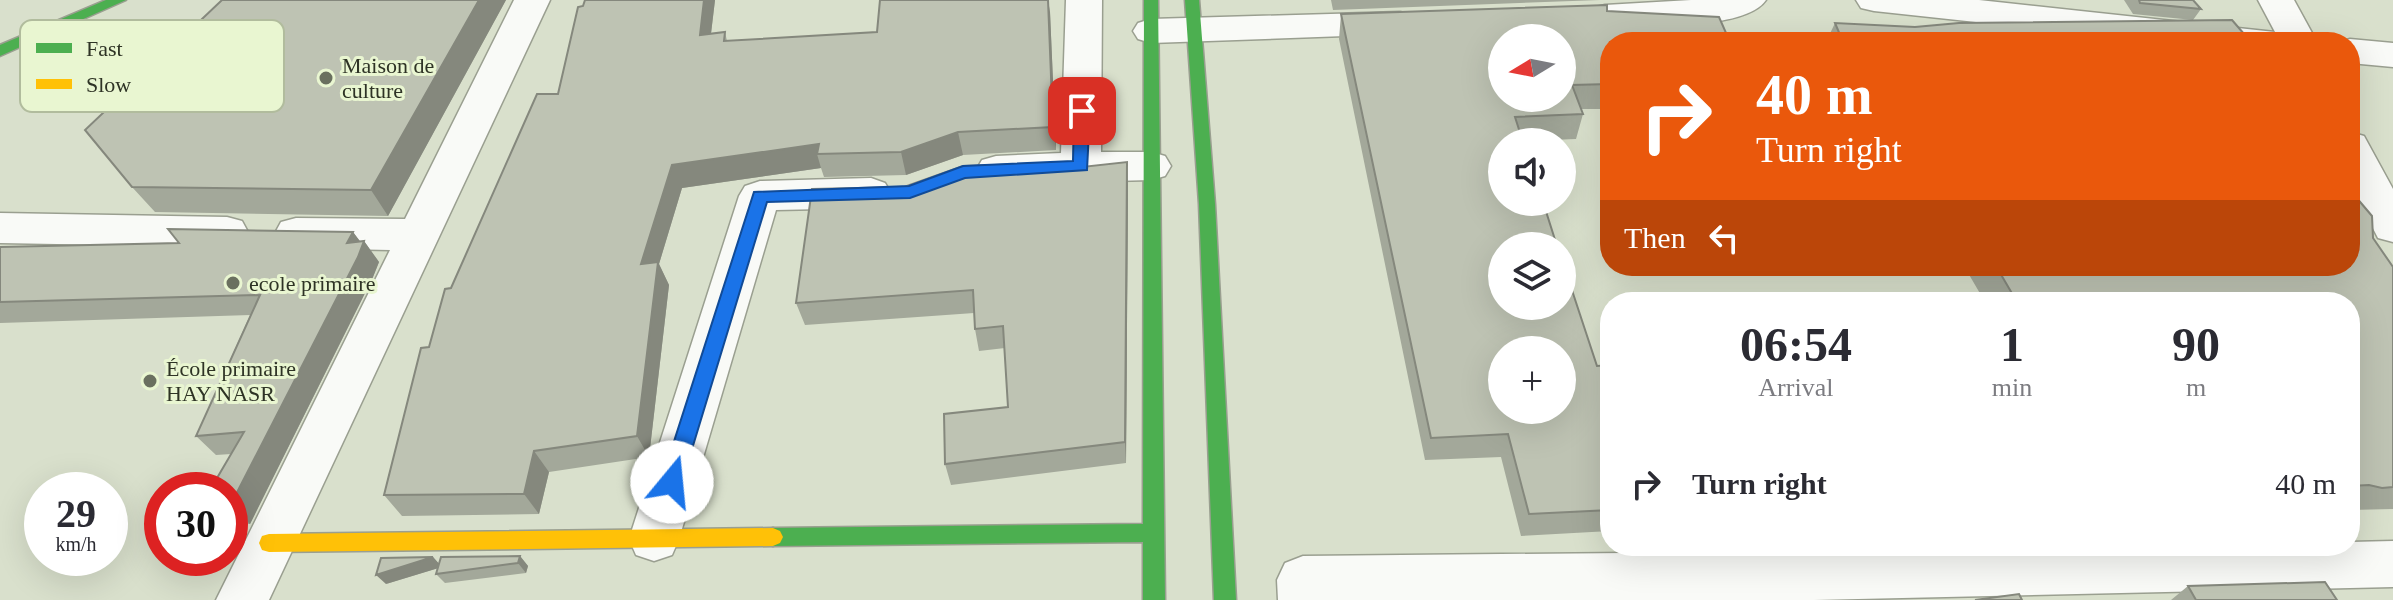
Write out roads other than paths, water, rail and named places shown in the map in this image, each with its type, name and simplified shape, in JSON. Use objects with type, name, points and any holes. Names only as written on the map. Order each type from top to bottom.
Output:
[{"type":"main road","points":[[72,20],[119,0]]},
{"type":"main road","points":[[1151,15],[1154,600]]},
{"type":"main road","points":[[1193,15],[1207,204],[1225,600]]},
{"type":"main road","points":[[0,51],[20,42]]},
{"type":"main road","points":[[269,543],[1154,533]]},
{"type":"street","points":[[242,600],[532,0]]},
{"type":"street","points":[[1084,0],[1094,166]]},
{"type":"street","points":[[1094,166],[1109,0]]},
{"type":"street","points":[[1578,17],[1729,9],[1748,0]]},
{"type":"street","points":[[1874,0],[2159,32]]},
{"type":"street","points":[[2276,0],[2294,32]]},
{"type":"street","points":[[1151,15],[1440,21]]},
{"type":"street","points":[[2360,52],[2393,55]]},
{"type":"street","points":[[963,172],[1151,166]]},
{"type":"street","points":[[2360,191],[2370,236]]},
{"type":"street","points":[[654,539],[760,196],[910,192]]},
{"type":"street","points":[[0,204],[18,228],[417,235]]},
{"type":"street","points":[[1304,600],[1303,580],[1784,588],[2393,564]]},
{"type":"place","name":"Maison de culture","points":[[326,78]]},
{"type":"place","name":"ecole primaire","points":[[233,283]]},
{"type":"place","name":"École primaire HAY NASR","points":[[150,381]]}]
